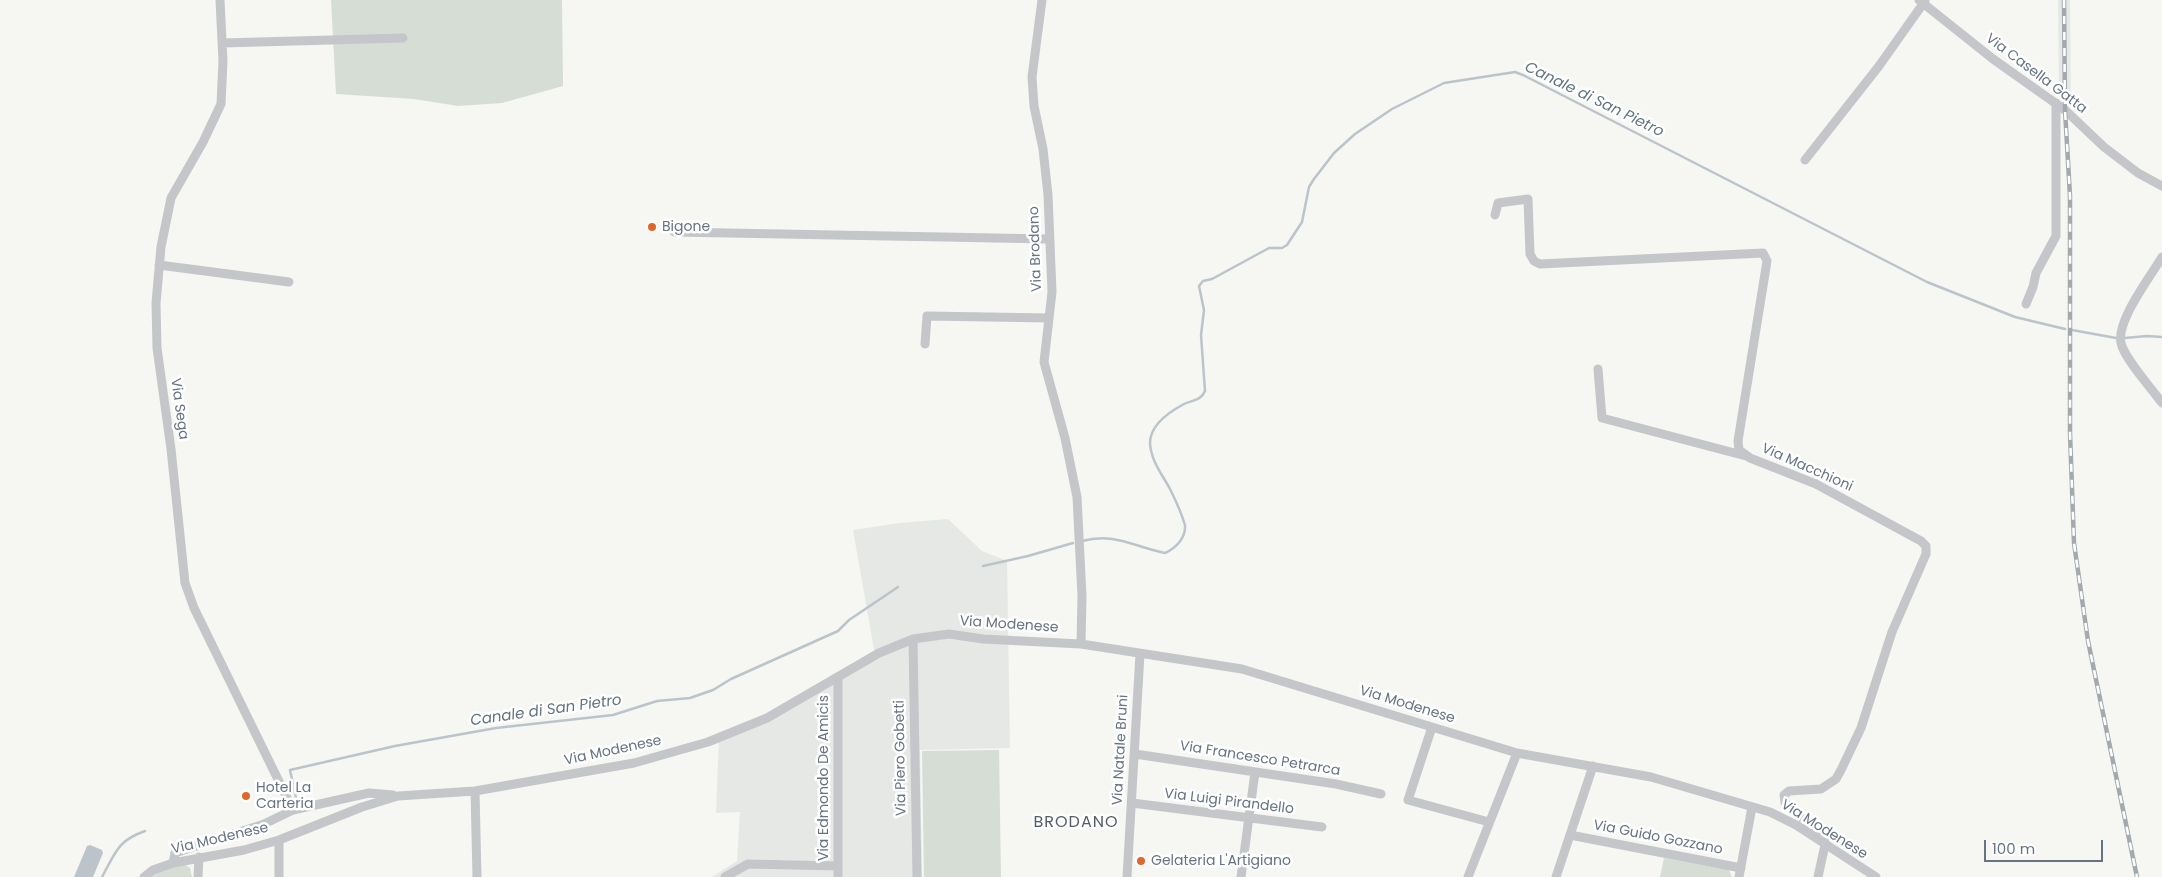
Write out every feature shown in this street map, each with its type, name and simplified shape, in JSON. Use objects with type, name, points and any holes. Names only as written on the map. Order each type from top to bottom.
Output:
[{"type":"street","name":"Via Sega","points":[[220,0],[222,43],[221,104],[203,142],[171,198],[159,265],[156,302],[156,348],[171,449],[185,583],[194,608],[293,810]]},
{"type":"street","name":"Via Brodano","points":[[1042,0],[1032,77],[1034,106],[1043,149],[1048,195],[1052,292],[1044,362],[1065,438],[1078,497],[1081,644]]},
{"type":"street","points":[[1805,160],[1879,66],[1923,2]]},
{"type":"street","name":"Via Casella Gatta","points":[[1923,2],[1993,59],[2056,103],[2104,147],[2138,173],[2162,186]]},
{"type":"street","points":[[222,43],[403,38]]},
{"type":"street","points":[[2026,304],[2036,273],[2056,236],[2056,103]]},
{"type":"street","name":"Via Macchioni","points":[[1495,216],[1498,203],[1528,199],[1530,254],[1534,261],[1540,264],[1763,253],[1766,261],[1738,441],[1739,450],[1746,456],[1816,484],[1921,540],[1926,546],[1926,554],[1886,650],[1861,728],[1842,770],[1836,779],[1821,789],[1789,791],[1784,795],[1788,806],[1824,837],[1825,845]]},
{"type":"street","points":[[674,232],[1049,239]]},
{"type":"street","points":[[2162,257],[2125,319],[2120,339],[2126,354],[2162,403]]},
{"type":"street","points":[[159,265],[289,282]]},
{"type":"street","points":[[926,344],[927,316],[1049,318]]},
{"type":"street","points":[[1598,369],[1602,418],[1746,456]]},
{"type":"street","name":"Via Modenese","points":[[144,877],[153,870],[173,863],[244,850],[279,840],[362,807],[398,796],[475,791],[634,764],[708,742],[767,718],[879,653],[913,639],[949,634],[983,639],[1081,644],[1242,669],[1516,753],[1651,777],[1752,807],[1783,818],[1876,877]]},
{"type":"street","name":"Via Piero Gobetti","points":[[913,639],[917,877]]},
{"type":"street","name":"Via Natale Bruni","points":[[1127,877],[1140,654]]},
{"type":"street","name":"Via Edmondo De Amicis","points":[[838,678],[838,877]]},
{"type":"street","points":[[1432,727],[1408,800],[1489,822]]},
{"type":"street","points":[[1468,877],[1516,753]]},
{"type":"street","name":"Via Francesco Petrarca","points":[[1135,754],[1336,784],[1381,794]]},
{"type":"street","points":[[1556,877],[1593,766]]},
{"type":"street","points":[[1241,877],[1255,772]]},
{"type":"street","points":[[475,791],[477,877]]},
{"type":"street","points":[[173,863],[175,853],[264,824],[293,810],[369,793],[398,796]]},
{"type":"street","name":"Via Luigi Pirandello","points":[[1132,803],[1322,827]]},
{"type":"street","points":[[1740,872],[1752,807]]},
{"type":"street","name":"Via Guido Gozzano","points":[[1570,835],[1740,872]]},
{"type":"street","points":[[279,840],[279,877]]},
{"type":"street","points":[[1818,877],[1825,845]]},
{"type":"street","points":[[198,877],[199,857]]},
{"type":"street","points":[[725,877],[748,864],[838,866]]},
{"type":"shaded area","points":[[331,0],[562,0],[563,86],[502,103],[458,106],[414,99],[336,94]]},
{"type":"shaded area","points":[[2058,0],[2070,0],[2071,107],[2059,100]]},
{"type":"shaded area","points":[[948,519],[982,551],[1007,561],[1010,748],[920,750],[922,877],[712,877],[737,861],[740,812],[716,813],[719,739],[875,655],[853,530],[899,523]]},
{"type":"shaded area","points":[[999,750],[1001,877],[924,877],[922,751]]},
{"type":"shaded area","points":[[90,845],[102,850],[103,853],[93,877],[74,877],[87,846]]},
{"type":"shaded area","points":[[1664,858],[1729,870],[1732,877],[1660,877]]},
{"type":"shaded area","points":[[184,864],[190,868],[192,877],[148,877],[154,873]]},
{"type":"waterway","name":"Canale di San Pietro","points":[[1082,541],[1105,538],[1115,539],[1165,553],[1180,542],[1184,534],[1185,525],[1170,489],[1155,462],[1150,443],[1153,430],[1161,420],[1178,407],[1199,398],[1205,391],[1201,335],[1204,310],[1199,286],[1203,281],[1212,279],[1269,248],[1282,248],[1287,245],[1302,222],[1309,187],[1334,153],[1355,134],[1392,109],[1444,83],[1515,72],[1523,75],[1927,282],[2015,317],[2065,329]]},
{"type":"waterway","name":"Canale di San Pietro","points":[[2072,330],[2116,338]]},
{"type":"waterway","name":"Canale di San Pietro","points":[[2125,338],[2162,337]]},
{"type":"waterway","name":"Canale di San Pietro","points":[[983,566],[1073,543]]},
{"type":"waterway","name":"Canale di San Pietro","points":[[296,798],[290,770],[395,746],[496,728],[613,715],[657,701],[690,698],[713,690],[731,679],[838,631],[849,620],[898,587]]},
{"type":"waterway","name":"Canale di San Pietro","points":[[102,877],[118,848],[128,839],[145,831]]},
{"type":"railway","points":[[2064,0],[2065,110],[2070,196],[2070,433],[2074,543],[2088,641],[2137,877]]},
{"type":"place","name":"Bigone","points":[[652,227]]},
{"type":"place","name":"Hotel La Carteria","points":[[246,796]]},
{"type":"place","name":"Gelateria L'Artigiano","points":[[1141,861]]},
{"type":"district","name":"BRODANO","points":[[1076,823]]}]
